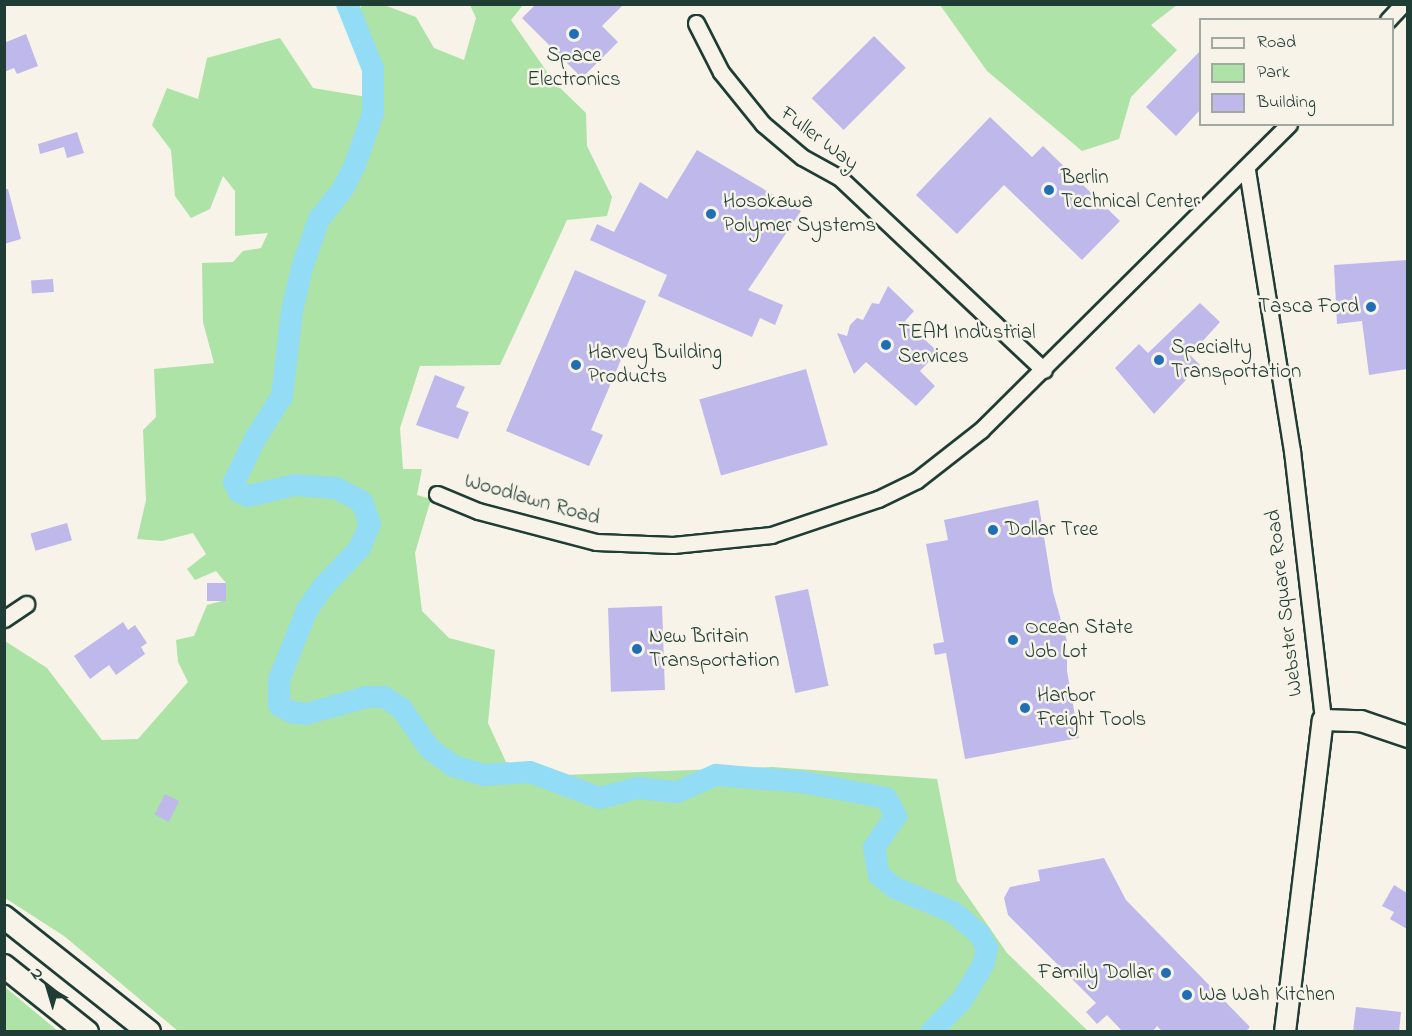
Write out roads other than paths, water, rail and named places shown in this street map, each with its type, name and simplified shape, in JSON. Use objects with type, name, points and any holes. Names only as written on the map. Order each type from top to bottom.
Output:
[{"type":"highway","points":[[4,917],[149,1032]]},
{"type":"highway","points":[[4,966],[87,1032]]},
{"type":"main road","points":[[1323,720],[1361,721],[1407,737]]},
{"type":"main road","name":"Webster Square Road","points":[[1285,1032],[1323,720]]},
{"type":"street","points":[[1390,18],[1403,4]]},
{"type":"street","name":"Fuller Way","points":[[696,23],[721,72],[763,124],[802,157],[840,178],[1044,370]]},
{"type":"street","name":"Woodlawn Road","points":[[437,494],[498,517],[596,542],[673,545],[771,535],[829,519],[917,480],[981,430],[1247,170],[1287,126]]},
{"type":"street","name":"Webster Square Road","points":[[1247,170],[1292,451],[1323,720]]},
{"type":"street","points":[[4,619],[26,604]]},
{"type":"waterway","points":[[347,4],[373,69],[373,113],[355,165],[342,190],[319,219],[302,268],[292,311],[282,396],[255,439],[234,482],[239,492],[248,496],[294,485],[336,488],[362,502],[370,524],[360,548],[322,588],[307,610],[279,680],[279,705],[291,712],[306,714],[367,697],[384,697],[401,708],[430,749],[453,766],[484,775],[530,772],[600,798],[638,788],[677,792],[716,775],[802,782],[886,798],[896,816],[874,847],[879,875],[895,888],[953,912],[980,935],[987,948],[983,965],[962,1000],[931,1032]]},
{"type":"place","name":"Space Electronics","points":[[574,34]]},
{"type":"place","name":"Berlin Technical Center","points":[[1049,190]]},
{"type":"place","name":"Hosokawa Polymer Systems","points":[[711,214]]},
{"type":"place","name":"Tasca Ford","points":[[1371,307]]},
{"type":"place","name":"TEAM Industrial Services","points":[[886,345]]},
{"type":"place","name":"Specialty Transportation","points":[[1159,360]]},
{"type":"place","name":"Harvey Building Products","points":[[576,365]]},
{"type":"place","name":"Dollar Tree","points":[[993,530]]},
{"type":"place","name":"Ocean State Job Lot","points":[[1013,640]]},
{"type":"place","name":"New Britain Transportation","points":[[637,649]]},
{"type":"place","name":"Harbor Freight Tools","points":[[1025,708]]},
{"type":"place","name":"Family Dollar","points":[[1166,973]]},
{"type":"place","name":"Wa Wah Kitchen","points":[[1187,995]]}]
